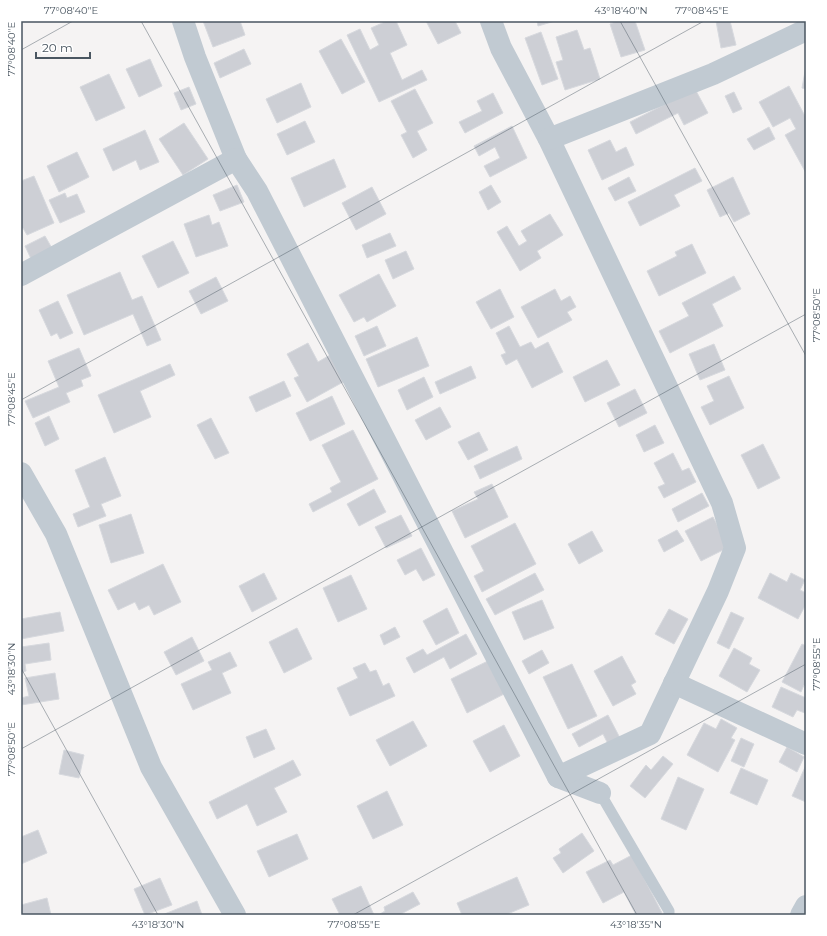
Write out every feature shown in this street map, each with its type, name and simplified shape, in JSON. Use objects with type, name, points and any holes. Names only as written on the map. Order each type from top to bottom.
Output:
[{"type":"street","points":[[183,21],[236,159],[257,191],[558,777],[600,793]]},
{"type":"street","points":[[491,21],[501,48],[548,139],[722,503],[735,548],[718,591],[650,734],[558,777]]},
{"type":"street","points":[[548,139],[713,74],[806,30]]},
{"type":"street","points":[[21,275],[236,159]]},
{"type":"street","points":[[21,473],[56,534],[152,767],[235,915]]},
{"type":"street","points":[[674,683],[806,744]]},
{"type":"street","points":[[801,915],[806,906]]},
{"type":"lane","points":[[600,793],[669,911],[669,915]]},
{"type":"building","points":[[203,21],[240,21],[245,35],[213,47]]},
{"type":"building","points":[[387,21],[396,21],[407,45],[390,53],[402,80],[422,70],[427,80],[379,102],[347,35],[360,29],[370,50],[379,45],[371,28]]},
{"type":"building","points":[[426,21],[455,21],[461,33],[438,44]]},
{"type":"building","points":[[537,21],[555,21],[538,26]]},
{"type":"building","points":[[618,21],[635,21],[645,50],[621,57],[610,24]]},
{"type":"building","points":[[716,21],[730,21],[736,45],[721,48]]},
{"type":"building","points":[[577,30],[584,50],[590,48],[600,79],[565,90],[556,62],[563,60],[556,37]]},
{"type":"building","points":[[541,32],[558,79],[542,85],[525,38]]},
{"type":"building","points":[[341,39],[365,82],[342,94],[319,51]]},
{"type":"building","points":[[244,49],[251,64],[220,78],[214,63]]},
{"type":"building","points":[[150,59],[162,86],[139,97],[126,69]]},
{"type":"building","points":[[806,66],[806,89],[802,88]]},
{"type":"building","points":[[109,74],[125,108],[96,121],[80,87]]},
{"type":"building","points":[[301,83],[311,107],[277,123],[266,99]]},
{"type":"building","points":[[789,86],[806,118],[806,173],[785,135],[796,129],[790,118],[773,127],[759,102]]},
{"type":"building","points":[[189,87],[196,104],[181,110],[174,93]]},
{"type":"building","points":[[415,89],[433,123],[417,131],[427,150],[413,158],[401,135],[407,132],[391,101]]},
{"type":"building","points":[[695,89],[708,113],[684,125],[678,113],[636,134],[630,122]]},
{"type":"building","points":[[734,92],[742,109],[733,113],[725,96]]},
{"type":"building","points":[[493,93],[503,113],[465,133],[459,122],[482,111],[477,101]]},
{"type":"building","points":[[305,121],[315,142],[287,155],[277,134]]},
{"type":"building","points":[[184,123],[208,159],[183,175],[159,139]]},
{"type":"building","points":[[512,126],[527,158],[490,177],[484,166],[500,158],[495,147],[479,156],[474,146]]},
{"type":"building","points":[[769,127],[775,139],[754,150],[747,139]]},
{"type":"building","points":[[145,130],[159,162],[140,170],[136,160],[113,171],[103,149]]},
{"type":"building","points":[[610,140],[616,152],[626,147],[634,165],[602,180],[588,150]]},
{"type":"building","points":[[77,152],[89,177],[59,192],[47,166]]},
{"type":"building","points":[[334,159],[346,187],[304,207],[291,178]]},
{"type":"building","points":[[695,168],[702,181],[674,195],[680,206],[640,226],[628,202]]},
{"type":"building","points":[[34,176],[54,223],[27,235],[23,228],[21,229],[21,181]]},
{"type":"building","points":[[629,177],[636,191],[615,201],[608,188]]},
{"type":"building","points":[[733,177],[750,214],[734,222],[729,213],[720,217],[707,190]]},
{"type":"building","points":[[237,185],[244,202],[220,211],[213,195]]},
{"type":"building","points":[[491,185],[501,202],[488,210],[479,192]]},
{"type":"building","points":[[372,187],[386,214],[356,230],[342,203]]},
{"type":"building","points":[[65,193],[67,198],[77,194],[85,212],[60,223],[49,200]]},
{"type":"building","points":[[550,214],[563,235],[537,251],[541,258],[520,271],[497,232],[507,226],[519,246],[527,241],[521,231]]},
{"type":"building","points":[[209,215],[212,225],[219,222],[228,246],[196,257],[184,224]]},
{"type":"building","points":[[390,233],[396,246],[367,258],[362,245]]},
{"type":"building","points":[[45,236],[53,250],[32,261],[25,246]]},
{"type":"building","points":[[173,241],[189,273],[158,288],[142,256]]},
{"type":"building","points":[[692,244],[706,273],[659,296],[647,271],[677,256],[675,252]]},
{"type":"building","points":[[406,251],[414,269],[393,279],[385,260]]},
{"type":"building","points":[[120,272],[132,300],[142,296],[161,340],[147,346],[133,314],[84,335],[67,295]]},
{"type":"building","points":[[379,274],[396,306],[367,322],[364,317],[354,322],[339,295]]},
{"type":"building","points":[[734,276],[741,289],[712,304],[723,326],[670,353],[659,331],[689,316],[682,303]]},
{"type":"building","points":[[216,277],[228,301],[201,314],[189,291]]},
{"type":"building","points":[[500,289],[514,317],[491,329],[476,302]]},
{"type":"building","points":[[555,289],[561,301],[570,296],[576,307],[567,312],[572,320],[538,338],[521,307]]},
{"type":"building","points":[[58,301],[73,333],[60,339],[57,333],[51,336],[39,310]]},
{"type":"building","points":[[377,326],[386,346],[364,356],[355,336]]},
{"type":"building","points":[[509,326],[520,347],[531,342],[535,349],[548,342],[563,372],[532,388],[517,359],[506,365],[501,355],[506,353],[496,333]]},
{"type":"building","points":[[417,337],[429,366],[378,387],[366,359]]},
{"type":"building","points":[[308,343],[318,362],[330,355],[345,381],[307,402],[294,378],[299,376],[287,354]]},
{"type":"building","points":[[714,344],[725,370],[700,380],[689,354]]},
{"type":"building","points":[[79,348],[91,376],[81,380],[83,386],[66,393],[70,402],[33,418],[25,401],[59,387],[48,361]]},
{"type":"building","points":[[607,360],[620,385],[585,402],[573,377]]},
{"type":"building","points":[[170,364],[175,375],[140,391],[151,417],[114,433],[98,395]]},
{"type":"building","points":[[471,366],[476,378],[440,394],[435,382]]},
{"type":"building","points":[[729,376],[744,408],[710,425],[701,407],[714,401],[707,386]]},
{"type":"building","points":[[424,377],[433,397],[407,410],[398,390]]},
{"type":"building","points":[[284,381],[291,396],[256,412],[249,397]]},
{"type":"building","points":[[635,389],[647,413],[619,427],[607,403]]},
{"type":"building","points":[[332,396],[345,424],[310,441],[296,413]]},
{"type":"building","points":[[440,407],[451,427],[426,440],[415,420]]},
{"type":"building","points":[[49,416],[59,439],[45,446],[35,423]]},
{"type":"building","points":[[211,418],[229,453],[215,459],[197,425]]},
{"type":"building","points":[[655,425],[664,443],[644,452],[636,435]]},
{"type":"building","points":[[353,430],[378,479],[313,512],[309,504],[332,492],[330,488],[341,482],[322,445]]},
{"type":"building","points":[[479,432],[488,450],[468,460],[458,442]]},
{"type":"building","points":[[763,444],[780,478],[758,489],[741,455]]},
{"type":"building","points":[[517,446],[522,459],[480,479],[474,466]]},
{"type":"building","points":[[673,453],[682,471],[689,468],[696,482],[664,498],[658,487],[665,484],[654,463]]},
{"type":"building","points":[[105,457],[121,496],[101,504],[106,516],[78,527],[73,514],[90,507],[75,470]]},
{"type":"building","points":[[492,484],[508,517],[465,538],[452,511],[478,499],[474,492]]},
{"type":"building","points":[[374,489],[386,512],[359,526],[347,504]]},
{"type":"building","points":[[702,493],[709,506],[678,522],[672,509]]},
{"type":"building","points":[[131,514],[144,553],[111,563],[99,525]]},
{"type":"building","points":[[401,515],[412,536],[386,548],[375,527]]},
{"type":"building","points":[[713,517],[729,547],[701,561],[685,531]]},
{"type":"building","points":[[515,523],[536,564],[482,592],[474,576],[484,571],[471,546]]},
{"type":"building","points":[[677,530],[684,541],[664,552],[658,540]]},
{"type":"building","points":[[592,531],[603,551],[579,564],[568,544]]},
{"type":"building","points":[[421,548],[435,575],[423,581],[416,569],[405,575],[397,560]]},
{"type":"building","points":[[163,564],[181,602],[154,615],[149,605],[139,610],[135,602],[118,610],[108,590]]},
{"type":"building","points":[[264,573],[277,599],[252,612],[239,586]]},
{"type":"building","points":[[535,573],[544,590],[495,615],[486,599]]},
{"type":"building","points":[[770,573],[787,582],[791,573],[805,580],[800,590],[806,593],[806,604],[798,619],[758,598]]},
{"type":"building","points":[[351,575],[367,609],[338,622],[323,588]]},
{"type":"building","points":[[542,600],[554,628],[524,640],[512,612]]},
{"type":"building","points":[[447,608],[459,633],[436,645],[423,621]]},
{"type":"building","points":[[669,609],[688,619],[674,644],[655,634]]},
{"type":"building","points":[[60,612],[64,631],[21,639],[21,619]]},
{"type":"building","points":[[731,612],[744,618],[729,649],[717,643]]},
{"type":"building","points":[[395,627],[400,637],[384,645],[380,635]]},
{"type":"building","points":[[297,628],[312,659],[284,673],[269,642]]},
{"type":"building","points":[[466,634],[477,654],[450,669],[444,657],[414,673],[406,658],[423,649],[427,655]]},
{"type":"building","points":[[192,637],[204,661],[176,675],[164,652]]},
{"type":"building","points":[[49,643],[51,660],[25,664],[26,671],[21,672],[21,647]]},
{"type":"building","points":[[802,644],[806,646],[806,686],[804,685],[801,692],[782,682]]},
{"type":"building","points":[[734,648],[752,658],[749,664],[760,670],[747,692],[719,676]]},
{"type":"building","points":[[542,650],[549,663],[529,674],[522,661]]},
{"type":"building","points":[[230,652],[237,666],[222,673],[231,693],[193,710],[181,684],[212,670],[208,662]]},
{"type":"building","points":[[622,656],[636,682],[631,685],[636,694],[613,706],[594,671]]},
{"type":"building","points":[[492,659],[508,692],[467,713],[451,679]]},
{"type":"building","points":[[365,663],[370,672],[376,670],[383,686],[389,683],[395,696],[350,716],[337,688],[358,678],[353,668]]},
{"type":"building","points":[[572,664],[597,716],[568,729],[543,677]]},
{"type":"building","points":[[55,673],[59,699],[21,705],[21,698],[29,696],[25,678]]},
{"type":"building","points":[[781,687],[806,698],[805,713],[797,710],[793,717],[772,707]]},
{"type":"building","points":[[608,715],[620,738],[608,744],[603,734],[579,747],[572,734]]},
{"type":"building","points":[[721,719],[737,728],[731,738],[735,740],[718,772],[687,755],[704,723],[716,729]]},
{"type":"building","points":[[413,721],[427,746],[390,766],[376,740]]},
{"type":"building","points":[[504,725],[520,756],[490,772],[473,741]]},
{"type":"building","points":[[266,729],[275,749],[254,758],[246,737]]},
{"type":"building","points":[[741,738],[754,744],[744,767],[731,761]]},
{"type":"building","points":[[787,747],[804,757],[797,772],[779,762]]},
{"type":"building","points":[[64,750],[84,755],[79,778],[59,774]]},
{"type":"building","points":[[663,756],[673,764],[645,798],[630,786],[646,765],[651,770]]},
{"type":"building","points":[[293,760],[301,775],[274,788],[287,812],[257,826],[247,804],[217,819],[209,802]]},
{"type":"building","points":[[806,765],[806,802],[792,796]]},
{"type":"building","points":[[741,768],[768,780],[757,805],[730,793]]},
{"type":"building","points":[[678,777],[704,789],[686,830],[661,819]]},
{"type":"building","points":[[387,791],[403,825],[373,839],[357,806]]},
{"type":"building","points":[[38,830],[47,853],[21,864],[21,837]]},
{"type":"building","points":[[582,833],[594,851],[563,873],[553,858],[561,853],[559,849]]},
{"type":"building","points":[[297,834],[308,859],[269,877],[257,851]]},
{"type":"building","points":[[632,855],[662,913],[657,915],[636,915],[624,892],[603,903],[586,872],[610,860],[613,865]]},
{"type":"building","points":[[517,877],[529,905],[505,915],[462,915],[457,903]]},
{"type":"building","points":[[160,878],[172,905],[145,915],[134,889]]},
{"type":"building","points":[[361,886],[374,915],[340,915],[332,899]]},
{"type":"building","points":[[413,892],[420,904],[399,915],[380,914],[385,911],[384,907]]},
{"type":"building","points":[[47,898],[51,915],[22,915],[21,905]]},
{"type":"building","points":[[197,901],[202,915],[162,915]]}]
